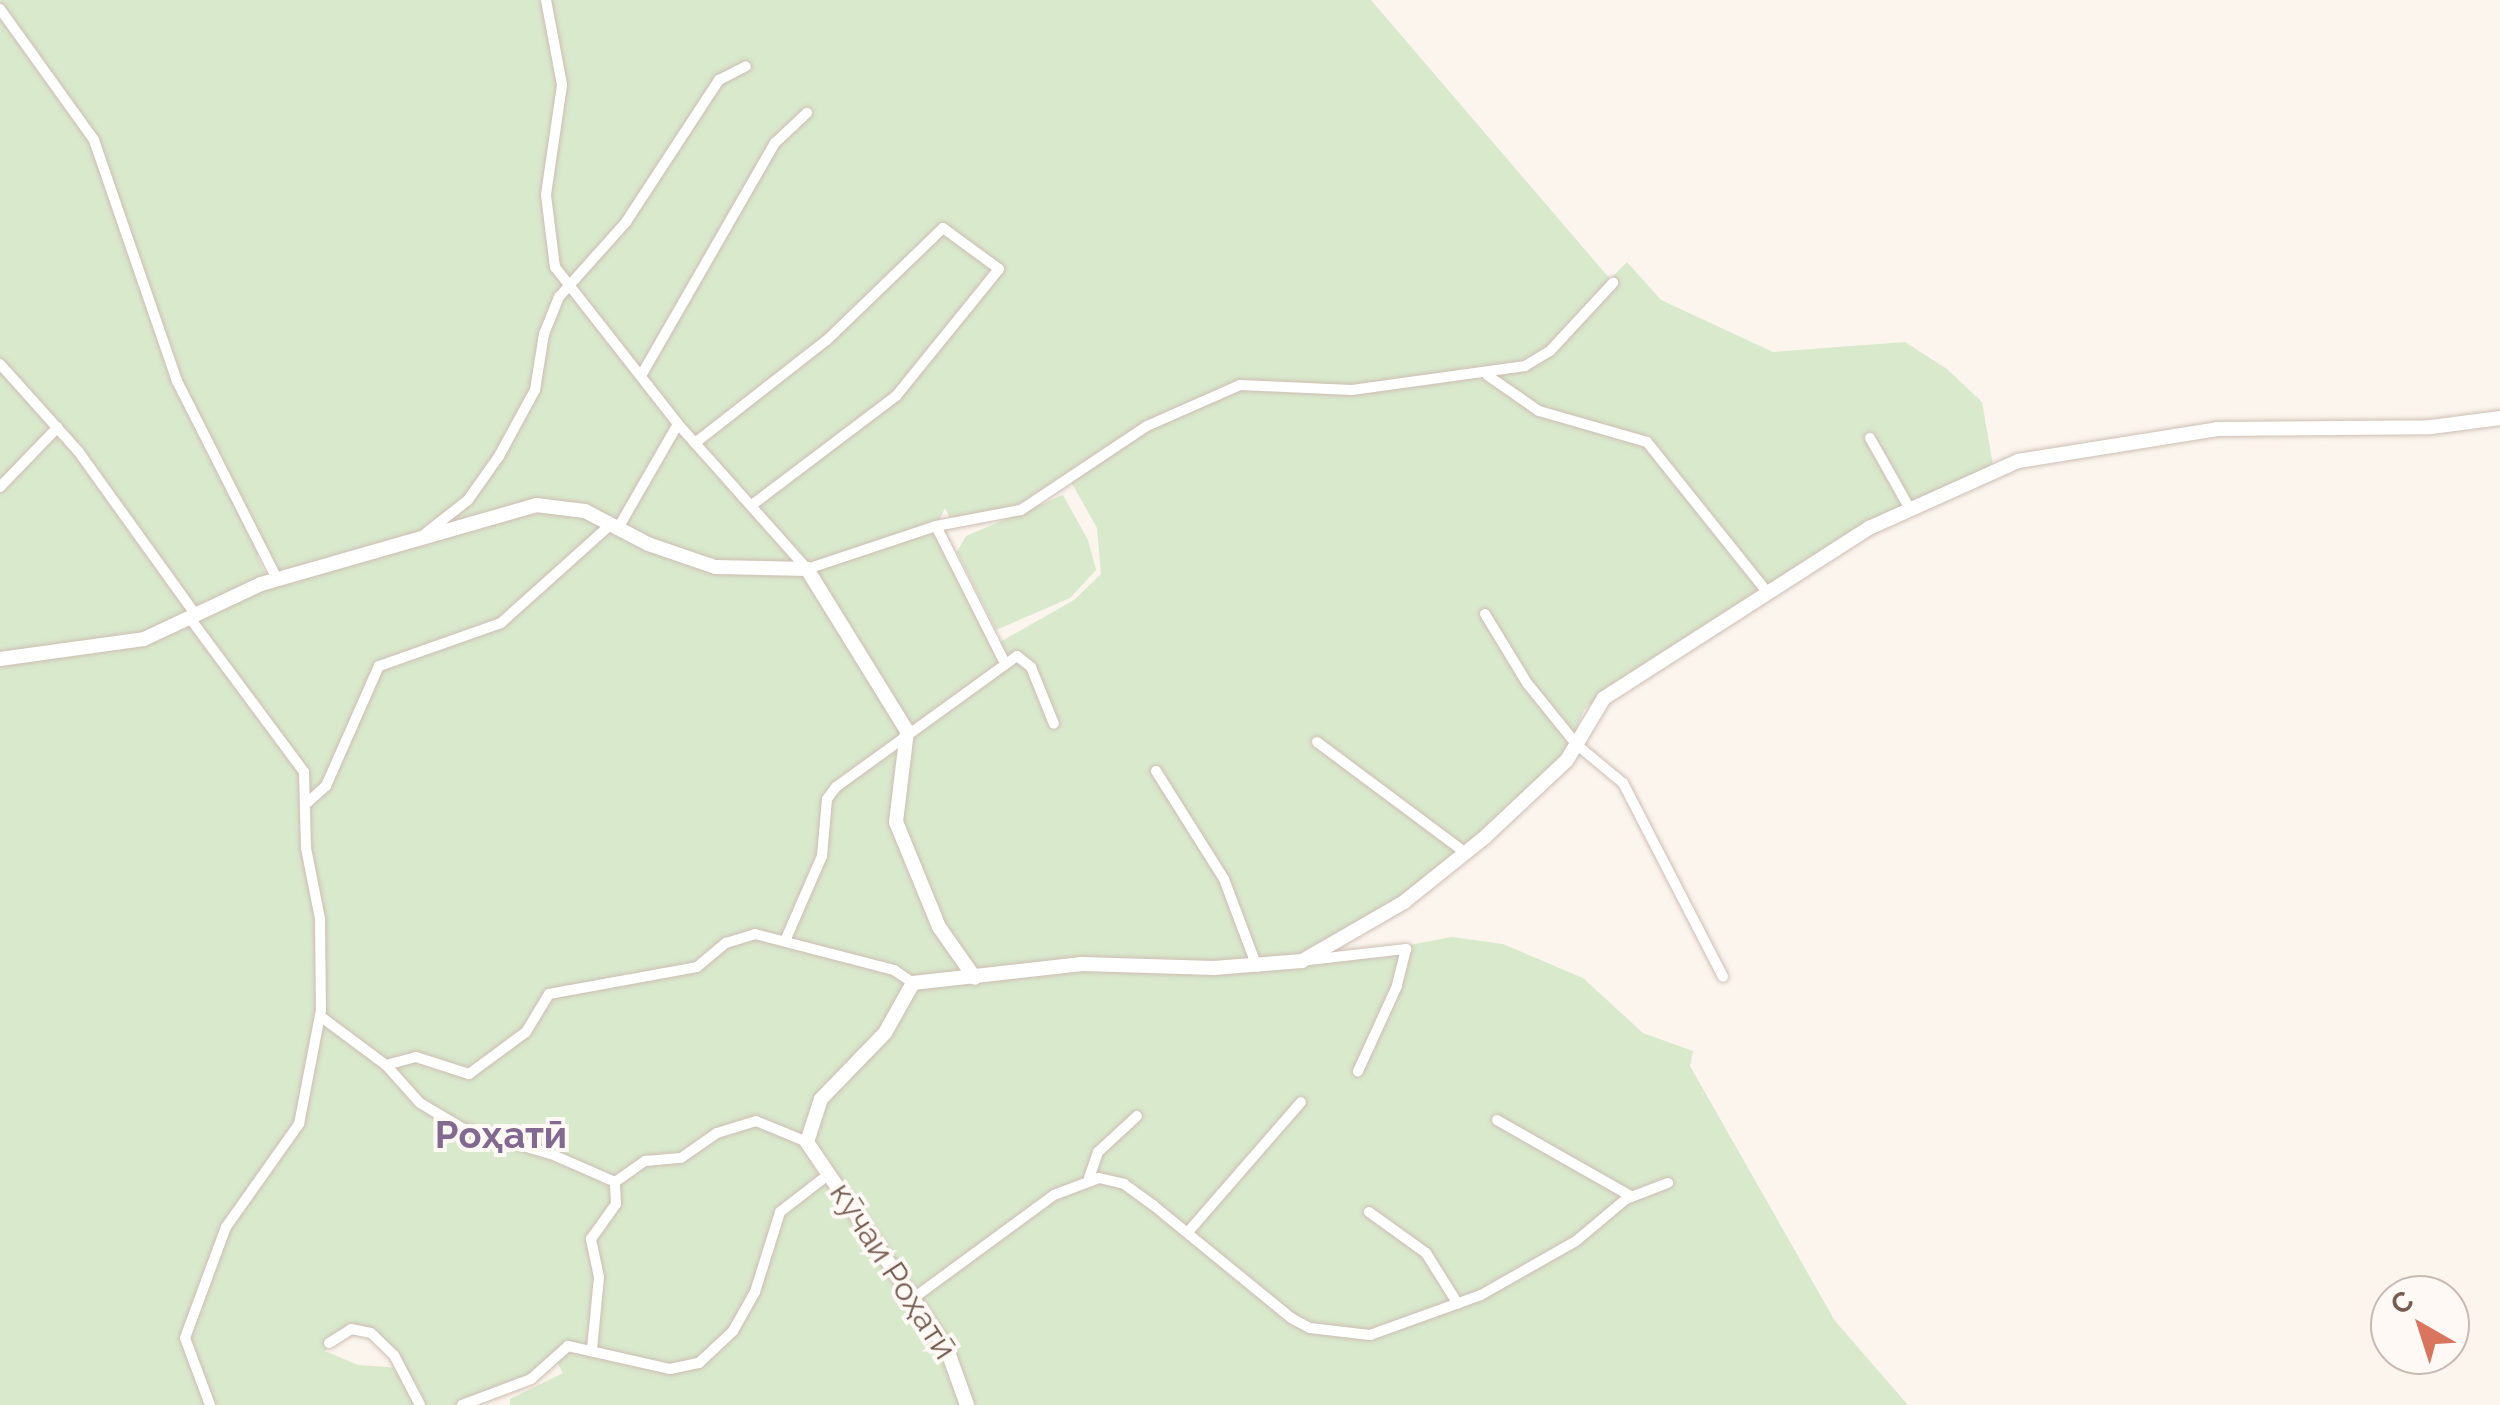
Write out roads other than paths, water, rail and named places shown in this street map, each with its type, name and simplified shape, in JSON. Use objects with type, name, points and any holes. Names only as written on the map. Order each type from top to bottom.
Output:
[{"type":"street","points":[[546,0],[562,85],[546,209],[555,267],[678,424],[807,569],[907,731],[896,822],[939,927],[975,978]]},
{"type":"street","points":[[0,9],[94,140],[177,381],[277,580]]},
{"type":"street","points":[[417,539],[468,500],[499,456],[535,390],[551,311],[626,222],[720,80],[746,66]]},
{"type":"street","points":[[642,374],[775,142],[806,112]]},
{"type":"street","points":[[694,443],[827,340],[942,228],[999,269],[896,396],[752,504]]},
{"type":"street","points":[[0,658],[128,644],[277,580],[536,505],[566,505],[613,528],[715,567],[807,569],[936,526],[1002,516],[1044,500],[1147,426],[1240,384],[1352,390],[1487,375],[1542,356],[1613,283]]},
{"type":"street","points":[[0,364],[58,427],[301,768],[308,802],[306,848],[320,919],[320,1016],[296,1134],[226,1227],[192,1309],[185,1338],[210,1405]]},
{"type":"street","points":[[1487,375],[1540,411],[1615,427],[1647,442],[1768,593]]},
{"type":"street","points":[[1302,961],[1404,902],[1466,852],[1577,745],[1604,698],[1768,593],[1910,509],[2018,461],[2124,439],[2218,428],[2431,428],[2500,418]]},
{"type":"street","points":[[308,802],[326,786],[379,666],[500,623],[613,528],[678,424]]},
{"type":"street","points":[[0,488],[58,427]]},
{"type":"street","points":[[1870,438],[1910,509]]},
{"type":"street","points":[[936,526],[1005,664]]},
{"type":"street","points":[[1486,614],[1527,684],[1577,745],[1622,783],[1723,977]]},
{"type":"street","points":[[784,941],[822,856],[830,792],[907,731],[1005,664],[1024,659],[1054,724]]},
{"type":"street","points":[[1317,742],[1466,852]]},
{"type":"street","points":[[1156,771],[1224,879],[1257,966]]},
{"type":"street","points":[[386,1064],[416,1057],[469,1074],[526,1032],[549,994],[697,967],[742,937],[784,941],[894,970],[913,983],[1082,964],[1257,966],[1406,949],[1391,1001],[1358,1071]]},
{"type":"street","points":[[614,1182],[645,1161],[681,1158],[717,1134],[756,1121],[807,1142],[821,1099],[885,1033],[913,983]]},
{"type":"street","points":[[320,1016],[386,1064],[420,1103],[480,1137],[551,1154],[614,1182]]},
{"type":"street","points":[[1188,1232],[1300,1102]]},
{"type":"street","points":[[1089,1178],[1098,1152],[1137,1116]]},
{"type":"street","points":[[1497,1120],[1632,1196]]},
{"type":"street","name":"кӯчаи Роҳатӣ","points":[[807,1142],[915,1296],[956,1366],[967,1405]]},
{"type":"street","points":[[462,1405],[531,1379],[568,1346],[670,1369],[699,1362],[732,1332],[755,1292],[780,1212],[829,1174]]},
{"type":"street","points":[[915,1296],[1054,1195],[1089,1178],[1124,1184],[1188,1232],[1248,1288],[1310,1328],[1370,1336],[1458,1304],[1576,1241],[1632,1196],[1668,1182]]},
{"type":"street","points":[[592,1350],[599,1277],[591,1239],[616,1204],[614,1182]]},
{"type":"street","points":[[1369,1212],[1426,1253],[1458,1304]]},
{"type":"street","points":[[328,1343],[351,1328],[371,1332],[394,1355],[420,1405]]},
{"type":"district","name":"Роҳатӣ","points":[[501,1135]]}]
